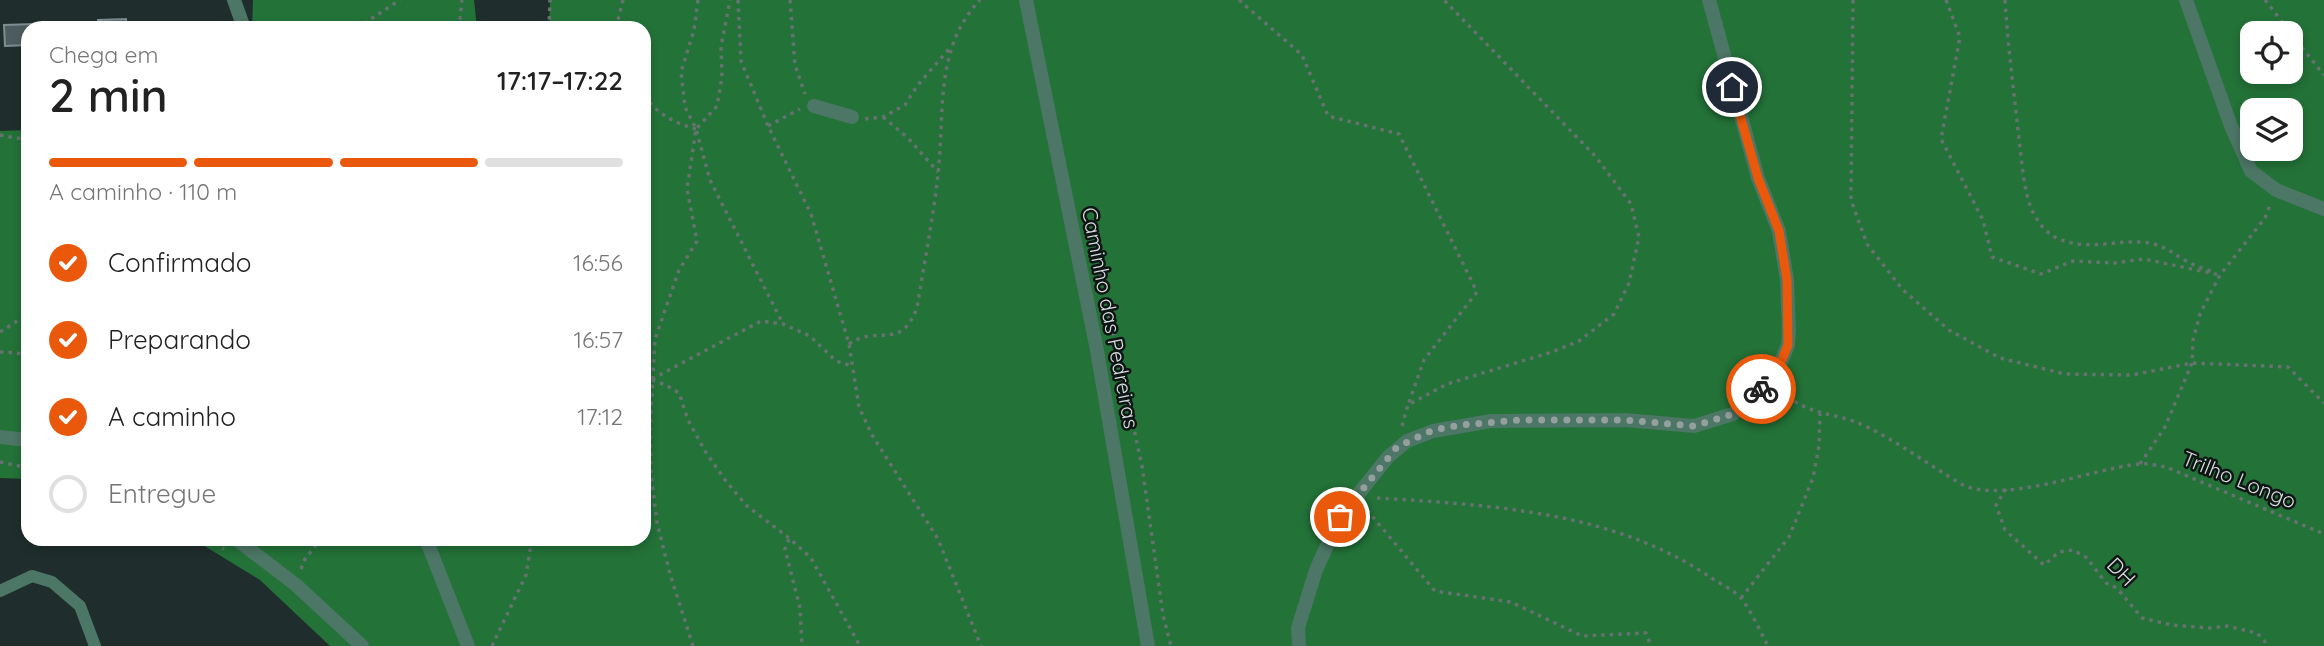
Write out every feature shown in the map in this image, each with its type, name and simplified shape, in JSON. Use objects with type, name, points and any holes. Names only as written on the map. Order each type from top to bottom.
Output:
[{"type":"street","points":[[234,0],[242,21]]},
{"type":"street","name":"Caminho das Pedreiras","points":[[1026,0],[1096,345],[1147,646]]},
{"type":"street","points":[[1299,646],[1298,628],[1317,570],[1340,517],[1397,447],[1433,430],[1520,420],[1625,420],[1694,426],[1733,414],[1771,379],[1783,360],[1788,345],[1787,280],[1779,231],[1758,178],[1709,0]]},
{"type":"street","points":[[2186,0],[2231,126],[2251,172],[2276,190],[2324,209]]},
{"type":"street","points":[[811,105],[852,117]]},
{"type":"street","points":[[0,437],[21,439]]},
{"type":"street","points":[[245,546],[296,585],[362,646]]},
{"type":"street","points":[[429,546],[468,646]]},
{"type":"street","points":[[0,590],[32,576],[52,582],[80,606],[95,646]]},
{"type":"path","points":[[368,21],[400,0]]},
{"type":"path","points":[[460,21],[462,0]]},
{"type":"path","points":[[550,0],[550,21]]},
{"type":"path","points":[[618,21],[623,0]]},
{"type":"path","points":[[698,0],[694,30],[681,72],[685,107],[696,129],[710,180],[783,324]]},
{"type":"path","points":[[693,646],[657,523],[651,473],[652,379],[655,339],[679,270],[698,241],[687,189],[696,129],[717,106],[722,77],[721,47],[730,0]]},
{"type":"path","points":[[738,0],[741,61],[768,126],[811,214],[849,344],[859,407],[867,425],[937,539],[981,646]]},
{"type":"path","points":[[768,126],[811,105],[795,65],[790,0]]},
{"type":"path","points":[[868,119],[883,117],[905,105],[916,86],[950,47],[959,28],[980,0]]},
{"type":"path","points":[[1239,0],[1303,55],[1328,116],[1399,134],[1478,292],[1424,360],[1405,412],[1401,434]]},
{"type":"path","points":[[1408,405],[1447,384],[1579,341],[1614,314],[1629,283],[1639,237],[1631,204],[1596,157],[1444,0]]},
{"type":"path","points":[[1853,0],[1851,200],[1867,244],[1903,290],[1949,330],[2000,358],[2065,374],[2132,375],[2192,363],[2288,367],[2324,403]]},
{"type":"path","points":[[1946,0],[1960,37],[1941,139],[1983,219],[1992,257],[2041,274],[2073,261],[2114,263],[2144,259],[2220,275]]},
{"type":"path","points":[[2005,0],[2025,186],[2031,208],[2040,224],[2059,239],[2087,245],[2150,243],[2220,275]]},
{"type":"path","points":[[2264,0],[2281,21]]},
{"type":"path","points":[[849,344],[858,338],[890,336],[903,331],[912,323],[918,308],[938,173],[942,105],[950,47]]},
{"type":"path","points":[[2303,48],[2324,75]]},
{"type":"path","points":[[651,105],[674,122],[696,129]]},
{"type":"path","points":[[883,117],[908,138],[938,173]]},
{"type":"path","points":[[0,135],[21,139]]},
{"type":"path","points":[[1771,379],[1793,401],[1820,414],[1864,425],[1971,489],[2006,489],[2140,464],[2165,427],[2192,363],[2193,340],[2200,314],[2220,275],[2265,218],[2276,190]]},
{"type":"path","points":[[0,332],[21,318]]},
{"type":"path","points":[[652,379],[761,321],[783,324],[810,336],[836,361],[852,366]]},
{"type":"path","points":[[0,352],[21,354]]},
{"type":"path","points":[[652,379],[679,393],[688,420],[705,451],[747,506],[811,558],[860,646]]},
{"type":"path","points":[[1741,598],[1789,537],[1813,478],[1819,446],[1820,414]]},
{"type":"path","points":[[0,462],[21,466]]},
{"type":"path","name":"Trilho Longo","points":[[2140,464],[2178,471],[2324,534]]},
{"type":"path","name":"DH","points":[[2006,489],[1996,505],[2005,530],[2044,565],[2059,552],[2073,550],[2087,558],[2106,583],[2117,588],[2142,618],[2172,625],[2227,626],[2257,633],[2269,646]]},
{"type":"path","points":[[1356,496],[1435,500],[1561,516],[1595,525],[1671,555],[1741,598],[1768,646]]},
{"type":"path","points":[[1356,496],[1435,591],[1511,602],[1583,636],[1646,633],[1651,646]]},
{"type":"path","points":[[789,538],[785,549],[800,608],[802,646]]},
{"type":"path","points":[[492,646],[526,575],[531,546]]},
{"type":"green space","points":[[253,0],[474,0],[476,21],[252,21]]},
{"type":"green space","points":[[550,0],[2324,0],[2324,646],[330,646],[260,580],[204,546],[651,546],[651,21],[549,21]]},
{"type":"green space","points":[[21,130],[21,479],[0,478],[0,131]]},
{"type":"building","points":[[126,19],[126,21],[98,21]]},
{"type":"building","points":[[21,24],[21,45],[5,46],[4,25]]},
{"type":"way so far","points":[[1340,517],[1397,447],[1433,430],[1490,421],[1520,420],[1625,420],[1694,426],[1733,414],[1761,389]]},
{"type":"route","points":[[1732,87],[1758,178],[1779,231],[1787,280],[1790,331],[1788,345],[1777,372],[1761,389]]}]
